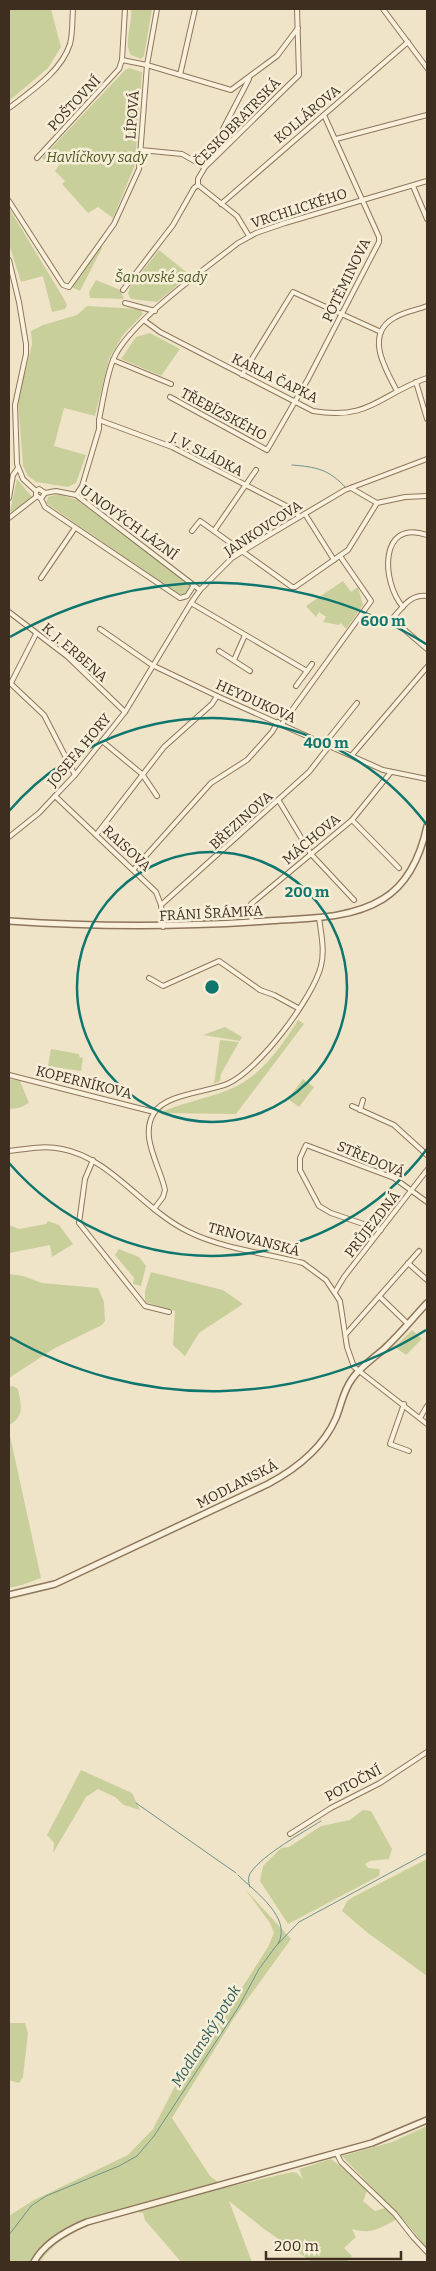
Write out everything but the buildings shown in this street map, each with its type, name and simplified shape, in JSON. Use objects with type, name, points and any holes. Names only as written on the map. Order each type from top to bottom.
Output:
[{"type":"street","points":[[9,108],[42,82],[61,62],[70,43],[73,9]]},
{"type":"street","name":"POŠTOVNÍ","points":[[37,158],[110,81],[119,69],[122,60],[125,9]]},
{"type":"street","name":"LÍPOVÁ","points":[[9,201],[63,285],[67,287],[71,285],[114,224],[139,170],[147,65],[156,9]]},
{"type":"street","points":[[180,75],[195,9]]},
{"type":"street","name":"ČESKOBRATRSKÁ","points":[[123,290],[173,226],[194,188],[198,185],[198,179],[205,167],[299,75],[297,9]]},
{"type":"street","points":[[384,9],[427,68]]},
{"type":"street","points":[[122,60],[147,65],[231,90],[280,54],[298,28]]},
{"type":"street","name":"KOLLÁROVA","points":[[222,204],[408,42]]},
{"type":"street","points":[[223,128],[250,77]]},
{"type":"street","points":[[336,138],[427,114]]},
{"type":"street","name":"POTĚMINOVA","points":[[267,450],[308,379],[379,242],[379,237],[363,200],[324,115]]},
{"type":"street","points":[[141,150],[182,154],[205,167]]},
{"type":"street","name":"VRCHLICKÉHO","points":[[76,495],[84,478],[99,429],[99,420],[113,360],[128,337],[155,310],[249,236],[285,223],[427,182]]},
{"type":"street","points":[[198,185],[240,218],[249,236]]},
{"type":"street","points":[[413,186],[427,220]]},
{"type":"street","points":[[9,260],[26,344],[26,354],[15,405],[18,468],[25,482],[36,491],[45,507],[75,528],[190,604],[307,671]]},
{"type":"street","points":[[242,375],[290,293],[298,292],[381,332]]},
{"type":"street","points":[[125,303],[155,310]]},
{"type":"street","points":[[397,391],[379,352],[381,332],[393,318],[427,306]]},
{"type":"street","name":"KARLA ČAPKA","points":[[145,321],[160,332],[294,402],[313,410],[332,414],[355,412],[427,378]]},
{"type":"street","points":[[113,360],[171,384]]},
{"type":"street","points":[[416,382],[427,419]]},
{"type":"street","name":"TŘEBÍZSKÉHO","points":[[170,397],[267,450]]},
{"type":"street","name":"J. V. SLÁDKA","points":[[99,420],[172,448],[296,512],[299,517]]},
{"type":"street","name":"JANKOVCOVA","points":[[152,665],[200,590],[232,558],[351,488],[427,459]]},
{"type":"street","points":[[9,498],[13,475],[18,468]]},
{"type":"street","points":[[214,531],[256,470]]},
{"type":"street","points":[[351,488],[377,503],[414,495],[427,496]]},
{"type":"street","name":"U NOVÝCH LÁZNÍ","points":[[36,491],[41,489],[45,493],[56,491],[76,495],[200,590]]},
{"type":"street","points":[[9,518],[45,493]]},
{"type":"street","points":[[192,531],[200,521],[292,587],[295,587],[348,550],[377,503]]},
{"type":"street","points":[[305,514],[334,560]]},
{"type":"street","points":[[41,578],[75,528]]},
{"type":"street","points":[[403,607],[393,591],[389,578],[390,550],[395,538],[399,536],[420,532],[427,535]]},
{"type":"street","points":[[134,869],[211,783],[247,760],[280,723],[325,666],[372,601],[340,556]]},
{"type":"street","points":[[183,599],[188,596],[194,585]]},
{"type":"street","points":[[427,596],[418,595],[412,598],[392,618],[427,649]]},
{"type":"street","name":"K. J. ERBENA","points":[[9,612],[68,657],[125,712]]},
{"type":"street","name":"HEYDUKOVA","points":[[100,629],[152,665],[217,696],[391,772],[427,779]]},
{"type":"street","points":[[36,634],[10,683],[44,715],[75,775]]},
{"type":"street","points":[[234,660],[244,635]]},
{"type":"street","points":[[219,651],[250,672]]},
{"type":"street","points":[[296,686],[312,664]]},
{"type":"street","name":"JOSEFA HORY","points":[[9,837],[39,813],[75,775],[125,712],[152,665]]},
{"type":"street","points":[[352,755],[427,667]]},
{"type":"street","points":[[96,835],[164,747],[212,704],[217,696]]},
{"type":"street","name":"BŘEZINOVA","points":[[161,906],[309,772],[357,703]]},
{"type":"street","points":[[102,741],[142,774],[157,796]]},
{"type":"street","name":"MÁCHOVA","points":[[252,922],[251,904],[352,820],[391,772]]},
{"type":"street","points":[[427,773],[427,779]]},
{"type":"street","name":"RAISOVA","points":[[55,796],[134,869],[156,892],[161,906],[163,927]]},
{"type":"street","points":[[279,801],[311,854],[354,900]]},
{"type":"street","points":[[352,820],[399,868]]},
{"type":"street","name":"FRÁNI ŠRÁMKA","points":[[9,921],[91,926],[163,927],[319,917],[364,908],[391,893],[401,883],[416,862],[427,826]]},
{"type":"street","points":[[154,1209],[163,1197],[165,1190],[148,1134],[154,1112],[169,1101],[228,1084],[270,1049],[313,986],[321,966],[323,953],[319,917]]},
{"type":"street","points":[[149,978],[163,986],[219,961],[260,990],[298,1008]]},
{"type":"street","name":"KOPERNÍKOVA","points":[[9,1076],[154,1112]]},
{"type":"street","points":[[360,1110],[363,1100]]},
{"type":"street","points":[[352,1106],[394,1126],[427,1154]]},
{"type":"street","name":"STŘEDOVÁ","points":[[381,1230],[331,1213],[319,1206],[300,1170],[300,1158],[306,1145],[394,1178],[427,1202]]},
{"type":"street","name":"TRNOVANSKÁ","points":[[9,1151],[48,1147],[61,1148],[93,1160],[154,1209],[183,1229],[216,1242],[303,1264],[321,1275],[335,1292],[342,1308],[349,1356],[354,1366],[360,1370]]},
{"type":"street","points":[[93,1160],[85,1179],[79,1223],[145,1306],[169,1312]]},
{"type":"street","name":"PRŮJEZDNÁ","points":[[335,1292],[344,1277],[413,1191],[427,1170]]},
{"type":"street","points":[[346,1334],[380,1298],[419,1251]]},
{"type":"street","points":[[408,1263],[427,1280]]},
{"type":"street","points":[[380,1298],[408,1324]]},
{"type":"street","name":"MODLANSKÁ","points":[[9,1595],[49,1586],[268,1484],[292,1469],[312,1453],[327,1434],[336,1419],[348,1385],[360,1370],[427,1303]]},
{"type":"street","points":[[360,1370],[427,1424]]},
{"type":"street","points":[[404,1404],[390,1444],[409,1451]]},
{"type":"street","points":[[420,1418],[427,1406]]},
{"type":"street","name":"POTOČNÍ","points":[[290,1834],[330,1808],[380,1782],[427,1752]]},
{"type":"street","points":[[34,2262],[46,2247],[75,2227],[87,2222],[381,2140],[427,2120]]},
{"type":"street","points":[[336,2152],[341,2162],[395,2214],[427,2252]]},
{"type":"green space","points":[[9,9],[51,9],[61,47],[48,68],[9,101]]},
{"type":"green space","points":[[131,9],[152,9],[144,56],[141,59],[131,55],[128,45]]},
{"type":"green space","name":"Havlíčkovy sady","points":[[129,68],[142,72],[135,165],[113,218],[98,207],[88,213],[62,184],[65,181],[55,171],[59,165],[53,161],[49,164],[42,158]]},
{"type":"green space","points":[[9,208],[64,299],[67,305],[65,309],[52,312],[43,276],[21,282],[9,244]]},
{"type":"green space","points":[[101,246],[102,248],[80,291],[72,287],[74,283]]},
{"type":"green space","name":"Šanovské sady","points":[[159,250],[190,275],[157,302],[131,299],[128,294],[130,287]]},
{"type":"green space","points":[[96,280],[120,290],[124,299],[90,298],[89,292]]},
{"type":"green space","points":[[87,306],[140,309],[143,314],[123,335],[109,359],[95,416],[64,408],[54,446],[86,455],[76,483],[68,487],[36,482],[28,476],[23,466],[18,400],[32,344],[31,331],[43,325],[77,315]]},
{"type":"green space","points":[[150,333],[180,349],[161,376],[121,359],[136,337]]},
{"type":"green space","points":[[17,479],[33,498],[11,512],[10,511]]},
{"type":"green space","points":[[59,494],[77,500],[188,582],[190,589],[188,593],[177,593],[46,503],[48,497]]},
{"type":"green space","points":[[343,581],[351,592],[358,587],[363,605],[346,629],[341,623],[339,625],[323,622],[326,617],[319,612],[316,617],[306,606]]},
{"type":"green space","points":[[298,1020],[304,1024],[236,1114],[159,1113],[228,1090],[250,1078],[269,1061]]},
{"type":"green space","points":[[225,1027],[242,1037],[240,1041],[203,1035]]},
{"type":"green space","points":[[220,1040],[239,1042],[221,1074],[220,1081],[214,1084]]},
{"type":"green space","points":[[51,1049],[79,1054],[80,1058],[83,1057],[81,1071],[48,1066]]},
{"type":"green space","points":[[9,1079],[20,1081],[29,1103],[19,1108],[9,1109]]},
{"type":"green space","points":[[303,1079],[314,1087],[299,1107],[288,1099]]},
{"type":"green space","points":[[48,1221],[59,1225],[73,1244],[52,1257],[50,1245],[9,1253],[9,1225],[19,1229],[46,1224]]},
{"type":"green space","points":[[119,1249],[139,1257],[146,1266],[141,1286],[133,1284],[134,1278],[115,1255]]},
{"type":"green space","points":[[151,1272],[223,1290],[243,1304],[199,1333],[185,1356],[173,1345],[175,1311],[145,1302],[145,1291]]},
{"type":"green space","points":[[9,1274],[23,1276],[42,1283],[98,1288],[104,1302],[105,1321],[102,1325],[55,1348],[9,1378]]},
{"type":"green space","points":[[412,1330],[422,1339],[406,1355],[395,1347]]},
{"type":"green space","points":[[13,1386],[18,1389],[21,1410],[18,1418],[9,1425],[9,1387]]},
{"type":"green space","points":[[9,1431],[41,1578],[9,1588]]},
{"type":"green space","points":[[81,1770],[132,1793],[140,1810],[124,1805],[115,1797],[98,1789],[86,1797],[53,1853],[54,1843],[47,1835]]},
{"type":"green space","points":[[363,1810],[371,1811],[392,1849],[389,1859],[370,1861],[365,1864],[368,1868],[380,1869],[379,1876],[288,1924],[260,1881],[263,1866],[281,1848],[289,1847],[321,1826],[350,1820]]},
{"type":"green space","points":[[427,1859],[427,1976],[368,1933],[342,1911],[347,1901],[353,1897]]},
{"type":"green space","points":[[245,1889],[291,1939],[236,2015],[172,2118],[210,2176],[218,2182],[219,2189],[292,2172],[297,2173],[303,2180],[299,2169],[331,2159],[348,2172],[367,2191],[363,2201],[375,2211],[385,2208],[397,2219],[381,2228],[370,2231],[352,2229],[356,2237],[344,2248],[352,2256],[347,2262],[312,2262],[264,2229],[229,2201],[252,2262],[181,2262],[145,2220],[143,2213],[137,2212],[97,2223],[71,2234],[49,2251],[40,2262],[9,2262],[9,2216],[32,2201],[128,2155],[153,2129],[175,2086],[245,1983],[268,1947],[274,1933],[270,1923]]},
{"type":"green space","points":[[9,2023],[25,2023],[28,2033],[23,2077],[19,2083],[9,2080]]},
{"type":"green space","points":[[427,2126],[427,2249],[408,2225],[342,2156],[392,2142]]},
{"type":"waterway","points":[[292,465],[322,470],[334,477],[346,488]]},
{"type":"waterway","points":[[136,1803],[236,1873]]},
{"type":"waterway","points":[[250,1887],[249,1875],[257,1865],[284,1844],[321,1821]]},
{"type":"waterway","name":"Modlanský potok","points":[[9,2235],[31,2206],[46,2196],[119,2166],[137,2156],[154,2136],[238,2008],[259,1969],[276,1946],[299,1922],[427,1853]]},
{"type":"waterway","points":[[238,1875],[262,1897],[276,1915],[281,1934],[278,1944]]}]
